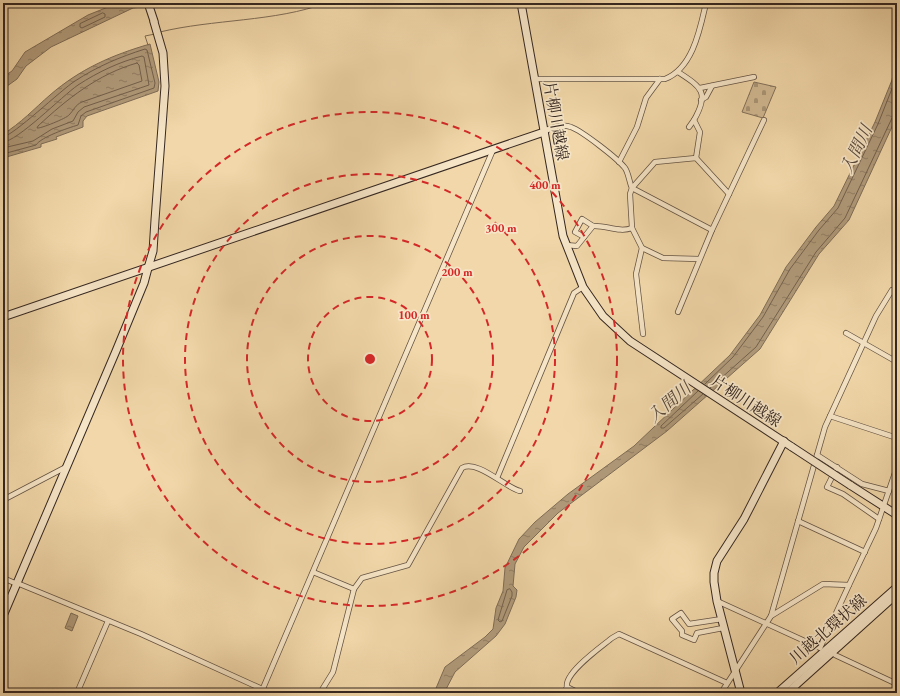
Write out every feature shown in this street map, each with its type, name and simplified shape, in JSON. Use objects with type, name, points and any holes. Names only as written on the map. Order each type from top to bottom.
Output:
[{"type":"street","points":[[3,616],[144,283],[153,251],[165,86],[163,53],[148,3]]},
{"type":"street","name":"片柳川越線","points":[[521,3],[566,245],[583,287],[595,307],[615,328],[638,347],[784,442],[744,519],[717,561],[714,582],[717,601],[741,693]]},
{"type":"street","points":[[535,79],[660,79],[673,76],[678,72],[696,45],[706,3]]},
{"type":"street","points":[[678,72],[698,84],[700,88],[701,100],[690,127]]},
{"type":"street","points":[[700,88],[754,77]]},
{"type":"street","points":[[619,162],[637,127],[644,102],[660,79]]},
{"type":"street","points":[[701,100],[706,97],[712,86]]},
{"type":"street","points":[[694,120],[700,132],[696,158]]},
{"type":"street","points":[[678,312],[712,230],[764,120]]},
{"type":"street","points":[[3,317],[561,126],[572,128],[619,162],[628,174],[632,188],[630,198],[632,228],[642,248],[663,258],[699,260]]},
{"type":"street","points":[[262,691],[493,150]]},
{"type":"street","points":[[632,188],[655,162],[696,158]]},
{"type":"street","points":[[696,158],[729,194]]},
{"type":"street","points":[[632,188],[712,230]]},
{"type":"street","points":[[584,237],[575,232],[582,219],[593,226],[604,226],[626,230],[632,228]]},
{"type":"street","points":[[566,245],[577,246],[593,226]]},
{"type":"street","points":[[642,248],[636,274],[643,334]]},
{"type":"street","points":[[497,478],[574,293],[583,287]]},
{"type":"street","points":[[721,693],[771,616],[817,455],[830,416],[876,316],[892,290],[897,291]]},
{"type":"street","points":[[846,333],[897,362]]},
{"type":"street","points":[[830,416],[897,438]]},
{"type":"street","points":[[784,442],[897,515]]},
{"type":"street","points":[[817,455],[862,484],[889,491]]},
{"type":"street","points":[[320,693],[332,672],[354,589],[362,578],[408,565],[462,468],[470,466],[497,478],[520,491]]},
{"type":"street","points":[[3,500],[66,467]]},
{"type":"street","points":[[837,467],[827,487],[843,494],[879,519]]},
{"type":"street","points":[[717,601],[820,648],[865,552],[884,507],[897,467]]},
{"type":"street","points":[[798,521],[865,552]]},
{"type":"street","points":[[313,572],[354,589]]},
{"type":"street","points":[[3,578],[108,621],[262,691],[271,693]]},
{"type":"street","points":[[771,616],[823,584],[849,585]]},
{"type":"street","name":"川越北環状線","points":[[778,693],[897,587]]},
{"type":"street","name":"川越北環状線","points":[[787,693],[897,594]]},
{"type":"street","points":[[722,619],[689,624],[680,613],[672,619],[682,631],[682,634],[694,640],[697,633],[723,628]]},
{"type":"street","points":[[77,693],[108,621]]},
{"type":"street","points":[[564,693],[567,687],[567,680],[572,673],[612,638],[619,634],[727,683]]},
{"type":"street","points":[[835,655],[897,684]]},
{"type":"street","points":[[567,687],[579,693]]},
{"type":"green space","points":[[754,82],[776,87],[763,118],[742,112]]},
{"type":"water","points":[[118,3],[174,3],[133,8],[51,47],[26,66],[17,79],[3,89],[3,77],[12,71],[25,52],[88,15]]},
{"type":"water","points":[[150,44],[159,82],[158,91],[87,116],[83,121],[83,127],[56,137],[57,139],[41,144],[41,147],[3,158],[3,134],[21,121],[61,86],[97,64]]},
{"type":"water","points":[[897,55],[897,116],[849,220],[819,254],[760,349],[667,431],[558,513],[524,547],[515,564],[513,586],[517,590],[516,597],[505,624],[496,636],[455,672],[444,693],[434,693],[445,667],[485,637],[493,629],[496,608],[503,591],[505,568],[519,539],[535,522],[568,494],[634,446],[730,355],[760,315],[786,267],[834,206],[875,122],[892,80]]},
{"type":"water","points":[[71,613],[78,616],[72,631],[65,628]]},
{"type":"waterway","points":[[160,32],[286,14],[326,3]]},
{"type":"waterway","points":[[148,45],[145,36],[155,34]]},
{"type":"water label","name":"入間川","points":[[856,149]]},
{"type":"water label","name":"入間川","points":[[669,402]]}]
